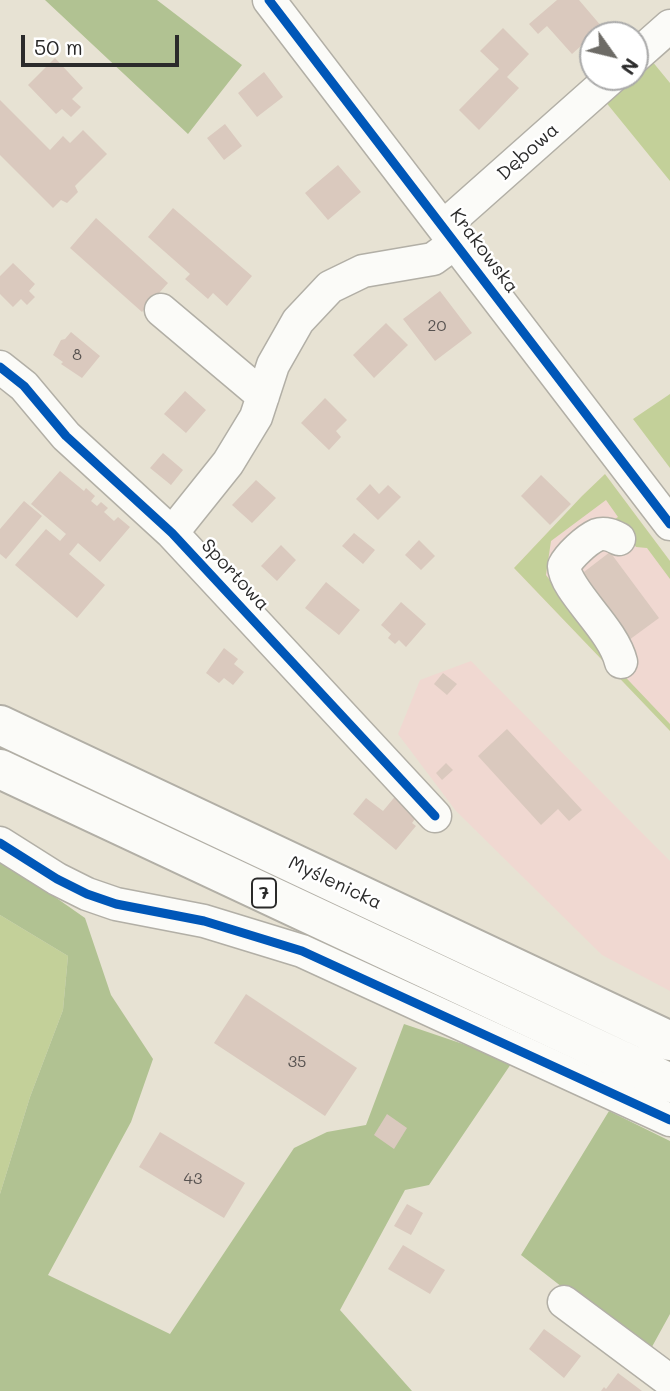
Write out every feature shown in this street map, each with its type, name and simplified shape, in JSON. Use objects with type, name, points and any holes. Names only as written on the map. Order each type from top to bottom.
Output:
[{"type":"highway","name":"Myślenicka","points":[[0,725],[670,1041]]},
{"type":"highway","name":"Myślenicka","points":[[0,769],[670,1083]]},
{"type":"street","name":"Krakowska","points":[[269,0],[667,514]]},
{"type":"street","points":[[649,45],[670,26]]},
{"type":"street","name":"Dębowa","points":[[449,235],[598,91]]},
{"type":"street","points":[[172,533],[228,463],[256,417],[273,365],[298,321],[330,287],[363,271],[433,259],[449,235]]},
{"type":"street","points":[[161,310],[263,396]]},
{"type":"street","name":"Sportowa","points":[[0,367],[24,386],[66,436],[172,533],[435,816]]},
{"type":"street","points":[[620,539],[598,535],[568,559],[564,566],[569,582],[614,642],[621,662]]},
{"type":"street","points":[[0,843],[57,879],[87,894],[116,904],[217,924],[302,951],[670,1121]]},
{"type":"street","points":[[564,1302],[670,1381]]},
{"type":"shaded area","points":[[605,474],[670,561],[670,731],[514,568]]},
{"type":"shaded area","points":[[471,661],[670,861],[670,991],[602,955],[456,811],[398,734],[420,680]]},
{"type":"green space","points":[[45,0],[157,0],[242,65],[188,134]]},
{"type":"green space","points":[[649,57],[670,83],[670,181],[600,95],[605,91],[649,91]]},
{"type":"green space","points":[[670,394],[670,468],[633,419]]},
{"type":"green space","points":[[605,474],[670,561],[670,579],[647,548],[636,547],[612,521],[618,517],[606,500],[551,541],[546,575],[612,663],[670,724],[670,731],[514,568]]},
{"type":"green space","points":[[0,862],[85,918],[111,995],[153,1059],[131,1122],[48,1275],[170,1334],[294,1148],[327,1132],[366,1125],[404,1024],[513,1061],[429,1185],[405,1190],[340,1310],[412,1391],[0,1391],[0,1194],[30,1097],[63,1010],[68,956],[0,915]]},
{"type":"green space","points":[[0,915],[68,956],[63,1010],[30,1097],[0,1194]]},
{"type":"green space","points":[[609,1111],[670,1141],[670,1314],[648,1354],[521,1255]]},
{"type":"building","points":[[557,0],[579,0],[597,21],[579,21],[579,48],[572,54],[547,26],[538,34],[529,24]]},
{"type":"building","points":[[503,28],[529,54],[507,77],[519,88],[479,130],[459,110],[499,69],[480,51]]},
{"type":"building","points":[[55,58],[83,88],[72,99],[81,107],[71,117],[62,109],[56,114],[28,85]]},
{"type":"building","points":[[264,72],[283,97],[257,117],[238,93]]},
{"type":"building","points":[[0,100],[50,150],[63,136],[70,143],[83,130],[107,154],[75,186],[78,192],[67,203],[61,200],[53,208],[0,155]]},
{"type":"building","points":[[225,124],[242,146],[224,160],[207,138]]},
{"type":"building","points":[[338,165],[361,192],[328,220],[305,193]]},
{"type":"building","points":[[173,208],[252,276],[227,306],[213,293],[208,299],[185,279],[190,274],[148,237]]},
{"type":"building","points":[[96,218],[168,283],[142,312],[70,248]]},
{"type":"building","points":[[13,263],[35,284],[29,291],[35,297],[27,305],[21,299],[13,307],[0,294],[0,276]]},
{"type":"building","points":[[440,291],[472,333],[435,361],[403,319]]},
{"type":"building","points":[[386,323],[408,345],[374,378],[353,355]]},
{"type":"building","points":[[71,332],[100,356],[82,378],[53,355],[61,340]]},
{"type":"building","points":[[185,391],[206,410],[186,433],[164,414]]},
{"type":"building","points":[[325,398],[347,420],[336,431],[341,437],[329,450],[301,423]]},
{"type":"building","points":[[163,453],[183,470],[171,485],[150,468]]},
{"type":"building","points":[[60,471],[84,491],[86,488],[95,496],[91,501],[97,506],[101,502],[108,508],[104,512],[114,521],[118,517],[130,527],[100,562],[78,543],[69,554],[105,585],[77,618],[15,565],[46,529],[60,541],[66,534],[31,504]]},
{"type":"building","points":[[541,475],[571,504],[550,525],[521,496]]},
{"type":"building","points":[[256,480],[276,498],[252,523],[232,505]]},
{"type":"building","points":[[370,484],[379,494],[388,485],[401,497],[378,520],[356,499]]},
{"type":"building","points":[[24,501],[42,516],[6,559],[0,554],[0,529]]},
{"type":"building","points":[[354,533],[375,550],[363,564],[342,546]]},
{"type":"building","points":[[419,540],[435,556],[421,570],[405,555]]},
{"type":"building","points":[[281,545],[296,560],[277,581],[261,566]]},
{"type":"building","points":[[610,552],[659,618],[629,640],[580,575]]},
{"type":"building","points":[[326,582],[360,610],[339,635],[305,608]]},
{"type":"building","points":[[401,602],[426,624],[406,647],[399,640],[395,644],[388,638],[391,634],[381,625]]},
{"type":"building","points":[[224,648],[238,659],[234,664],[244,672],[233,685],[224,678],[219,683],[206,673]]},
{"type":"building","points":[[443,673],[457,684],[447,695],[434,684]]},
{"type":"building","points":[[507,729],[582,810],[569,821],[558,809],[541,825],[478,756]]},
{"type":"building","points":[[446,763],[453,770],[442,780],[436,773]]},
{"type":"building","points":[[398,793],[420,812],[412,823],[416,826],[396,850],[353,814],[366,798],[383,811]]},
{"type":"building","points":[[246,994],[357,1068],[325,1116],[214,1043]]},
{"type":"building","points":[[387,1114],[407,1128],[394,1149],[374,1135]]},
{"type":"building","points":[[160,1132],[245,1183],[224,1218],[139,1167]]},
{"type":"building","points":[[407,1204],[423,1213],[411,1235],[394,1226]]},
{"type":"building","points":[[403,1245],[445,1270],[430,1294],[388,1269]]},
{"type":"building","points":[[544,1329],[581,1356],[564,1378],[529,1349]]},
{"type":"building","points":[[618,1373],[642,1391],[601,1391],[604,1387],[606,1389]]},
{"type":"cycle path","points":[[269,0],[670,524]]},
{"type":"cycle path","points":[[0,367],[24,386],[66,436],[172,533],[435,816]]},
{"type":"cycle path","points":[[0,843],[57,879],[87,894],[116,904],[204,921],[302,951],[670,1120]]}]
